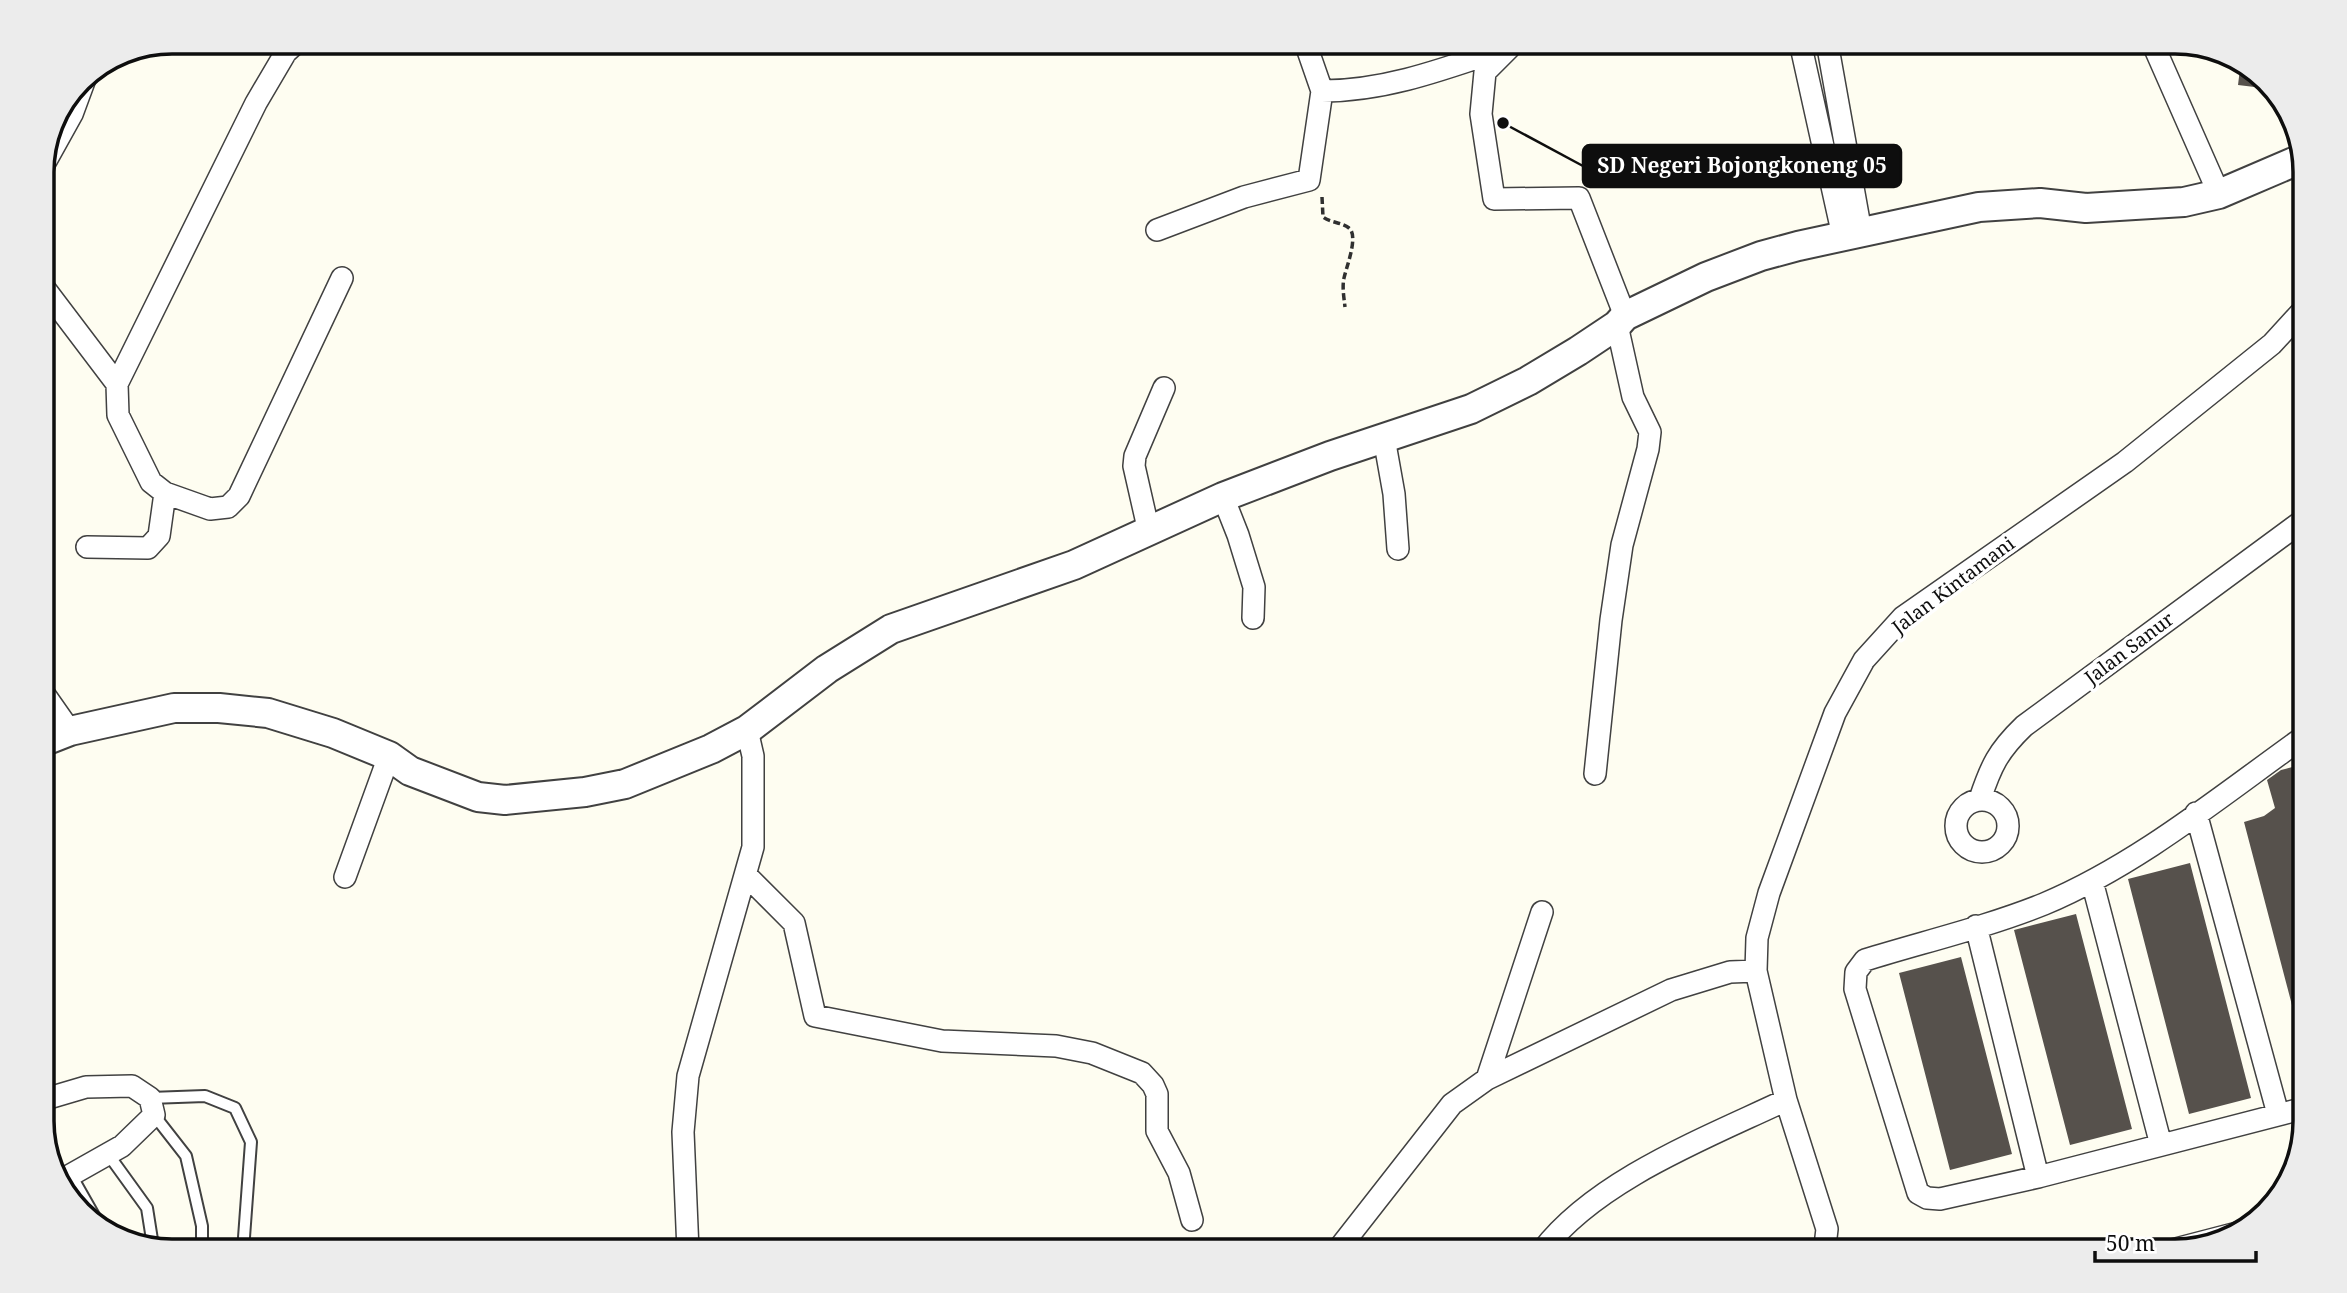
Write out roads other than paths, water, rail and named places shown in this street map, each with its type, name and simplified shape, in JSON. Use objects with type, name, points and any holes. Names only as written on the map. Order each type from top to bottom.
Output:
[{"type":"street","points":[[285,54],[256,103],[117,384],[118,415],[151,482],[165,493],[210,509],[228,507],[239,495],[342,278]]},
{"type":"street","points":[[1157,230],[1244,197],[1309,180],[1322,91],[1309,54]]},
{"type":"street","points":[[1322,91],[1349,91],[1419,78],[1484,54]]},
{"type":"street","points":[[1500,54],[1485,72],[1481,114],[1494,199],[1578,198],[1621,320],[1633,397],[1650,432],[1648,449],[1622,545],[1611,620],[1595,774]]},
{"type":"street","points":[[1803,54],[1852,234]]},
{"type":"street","points":[[1829,54],[1852,234]]},
{"type":"street","points":[[2157,54],[2219,194]]},
{"type":"street","points":[[61,134],[74,108]]},
{"type":"street","points":[[55,737],[174,708],[219,708],[268,713],[333,733],[389,756],[410,771],[478,797],[505,800],[585,792],[625,783],[711,749],[747,730],[827,669],[891,629],[1074,565],[1223,497],[1471,409],[1504,394],[1578,351],[1621,320],[1706,277],[1762,256],[1979,207],[2040,203],[2086,208],[2183,202],[2219,194],[2292,163]]},
{"type":"street","points":[[55,302],[117,384]]},
{"type":"street","name":"Jalan Kintamani","points":[[1826,1239],[1827,1229],[1786,1100],[1756,971],[1757,938],[1769,893],[1835,713],[1864,660],[1903,617],[2124,462],[2272,344],[2292,322]]},
{"type":"street","points":[[1149,532],[1134,466],[1135,456],[1164,388]]},
{"type":"street","points":[[1384,438],[1394,494],[1398,549]]},
{"type":"street","points":[[87,547],[148,548],[159,536],[165,493]]},
{"type":"street","points":[[1223,497],[1254,587],[1253,618]]},
{"type":"street","name":"Jalan Sanur","points":[[1980,799],[1991,766],[2006,744],[2024,726],[2292,528]]},
{"type":"street","points":[[55,710],[70,732]]},
{"type":"street","points":[[687,1239],[683,1132],[688,1076],[753,847],[753,756],[747,730]]},
{"type":"street","points":[[2293,745],[2196,813],[2092,881],[2044,904],[1865,960],[1856,972],[1855,989],[1918,1193],[1927,1198],[1940,1199],[2038,1177],[2293,1111]]},
{"type":"street","points":[[345,877],[389,756]]},
{"type":"street","points":[[2196,813],[2278,1115]]},
{"type":"street","points":[[746,875],[794,923],[815,1016],[942,1041],[1056,1045],[1092,1054],[1142,1073],[1157,1094],[1157,1131],[1179,1173],[1192,1220]]},
{"type":"street","points":[[2092,881],[2161,1145]]},
{"type":"street","points":[[1487,1079],[1542,912]]},
{"type":"street","points":[[1976,926],[2038,1177]]},
{"type":"street","points":[[1346,1239],[1452,1104],[1487,1079],[1671,990],[1730,972],[1756,971]]},
{"type":"street","points":[[55,1096],[86,1087],[132,1086],[152,1107],[122,1146],[68,1176]]},
{"type":"street","points":[[1551,1239],[1590,1202],[1674,1153],[1786,1100]]},
{"type":"lane","points":[[202,1239],[202,1226],[186,1156],[152,1107],[205,1096],[235,1108],[251,1142],[244,1239]]},
{"type":"lane","points":[[108,1154],[147,1208],[152,1237]]},
{"type":"place","name":"SD Negeri Bojongkoneng 05","points":[[1503,123]]}]
